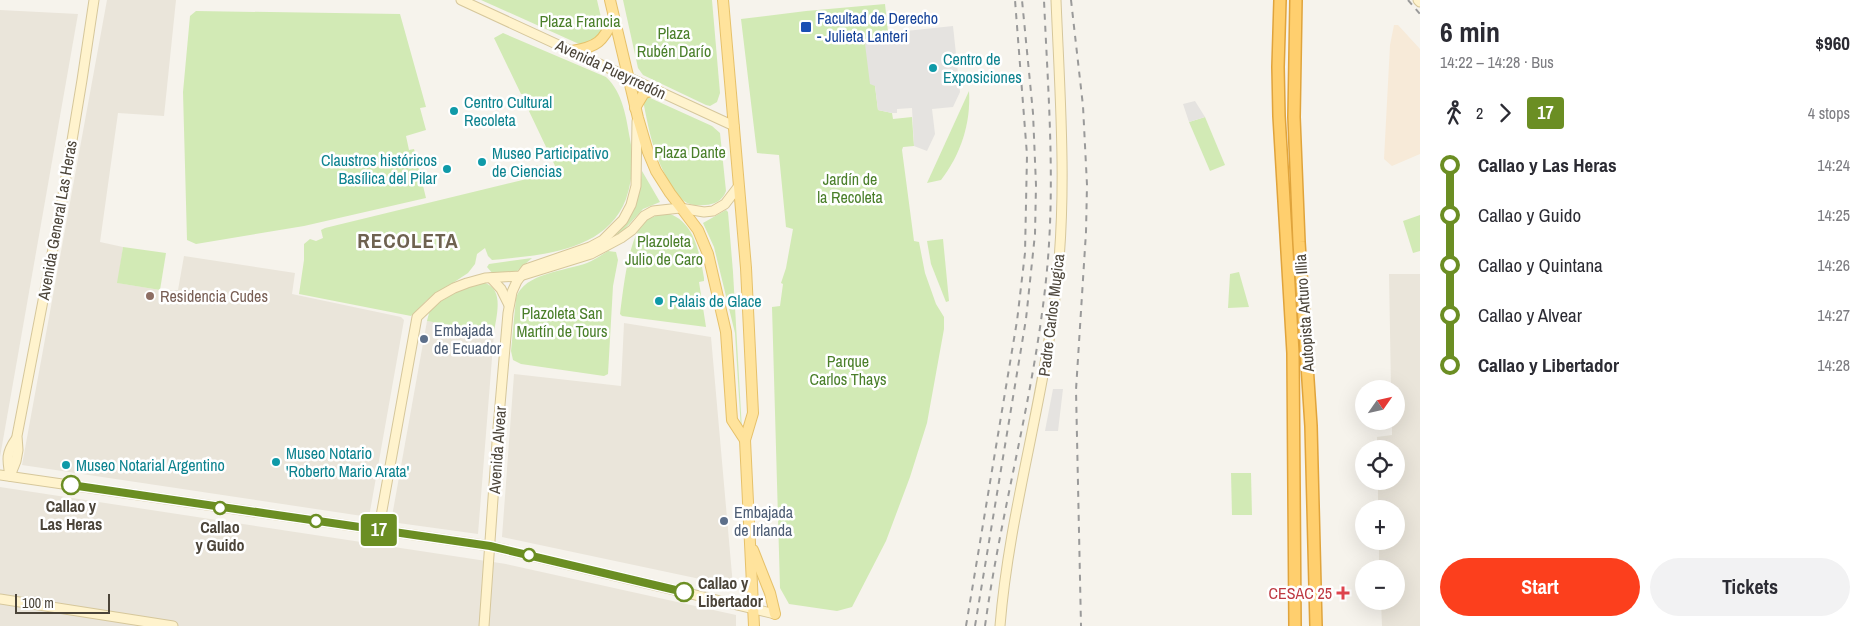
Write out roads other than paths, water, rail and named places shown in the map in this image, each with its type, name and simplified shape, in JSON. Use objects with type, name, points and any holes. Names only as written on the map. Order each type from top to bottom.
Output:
[{"type":"highway","name":"Autopista Arturo Illia","points":[[1280,0],[1278,116],[1292,353],[1295,626]]},
{"type":"highway","name":"Autopista Arturo Illia","points":[[1296,0],[1294,117],[1299,242],[1311,426],[1316,626]]},
{"type":"main road","name":"Avenida General Las Heras","points":[[5,476],[16,461],[18,450],[16,439],[60,214],[94,0]]},
{"type":"main road","name":"Avenida Pueyrredón","points":[[461,0],[734,126]]},
{"type":"main road","points":[[610,0],[636,113],[656,171],[680,208],[701,235],[714,272],[726,332],[732,420],[744,440]]},
{"type":"main road","points":[[722,0],[746,268],[753,413],[744,440],[754,626]]},
{"type":"main road","name":"Padre Carlos Mugica","points":[[1000,626],[1020,488],[1032,438],[1045,367],[1058,266],[1062,167],[1056,0]]},
{"type":"main road","points":[[572,51],[596,45],[602,39],[614,18]]},
{"type":"main road","points":[[520,276],[530,266],[597,244],[623,220],[631,205],[636,186],[636,113],[641,96],[644,93],[657,90]]},
{"type":"main road","points":[[381,530],[381,516],[417,316],[431,301],[454,288],[477,280],[520,276],[599,250],[632,230],[644,216],[653,211],[680,208],[704,212],[713,211],[725,204],[738,187]]},
{"type":"main road","name":"Avenida Alvear","points":[[484,626],[509,305],[512,292],[520,276]]},
{"type":"main road","points":[[492,278],[503,291],[509,305]]},
{"type":"main road","points":[[5,476],[490,546],[775,614],[770,593],[750,542]]},
{"type":"main road","points":[[0,599],[173,626]]},
{"type":"railway","points":[[966,626],[1017,321],[1025,253],[1027,155],[1015,0]]},
{"type":"railway","points":[[975,626],[1026,319],[1035,234],[1036,185],[1033,113],[1022,0]]},
{"type":"railway","points":[[985,626],[1034,367],[1046,280],[1051,175],[1044,0]]},
{"type":"railway","points":[[1071,0],[1083,106],[1087,185],[1086,232],[1076,390],[1081,626]]},
{"type":"railway","points":[[1408,0],[1420,14]]},
{"type":"place","name":"Facultad de Derecho - Julieta Lanteri","points":[[806,27]]},
{"type":"place","name":"Centro de Exposiciones","points":[[933,68]]},
{"type":"place","name":"Centro Cultural Recoleta","points":[[454,111]]},
{"type":"place","name":"Museo Participativo de Ciencias","points":[[482,162]]},
{"type":"place","name":"Claustros históricos Basílica del Pilar","points":[[447,169]]},
{"type":"place","name":"Residencia Cudes","points":[[150,296]]},
{"type":"place","name":"Palais de Glace","points":[[659,301]]},
{"type":"place","name":"Embajada de Ecuador","points":[[424,339]]},
{"type":"place","name":"Museo Notario 'Roberto Mario Arata'","points":[[276,462]]},
{"type":"place","name":"Museo Notarial Argentino","points":[[66,465]]},
{"type":"place","name":"Callao y Las Heras","points":[[71,485]]},
{"type":"place","name":"Callao y Guido","points":[[220,508]]},
{"type":"place","name":"Embajada de Irlanda","points":[[724,521]]},
{"type":"place","name":"Callao y Libertador","points":[[684,592]]},
{"type":"place","name":"CESAC 25","points":[[1343,593]]},
{"type":"district","name":"RECOLETA","points":[[408,241]]},
{"type":"park label","name":"Plaza Francia","points":[[580,21]]},
{"type":"park label","name":"Plaza Rubén Darío","points":[[674,42]]},
{"type":"park label","name":"Plaza Dante","points":[[690,152]]},
{"type":"park label","name":"Jardín de la Recoleta","points":[[850,188]]},
{"type":"park label","name":"Plazoleta Julio de Caro","points":[[664,250]]},
{"type":"park label","name":"Plazoleta San Martín de Tours","points":[[562,322]]},
{"type":"park label","name":"Parque Carlos Thays","points":[[848,370]]}]
